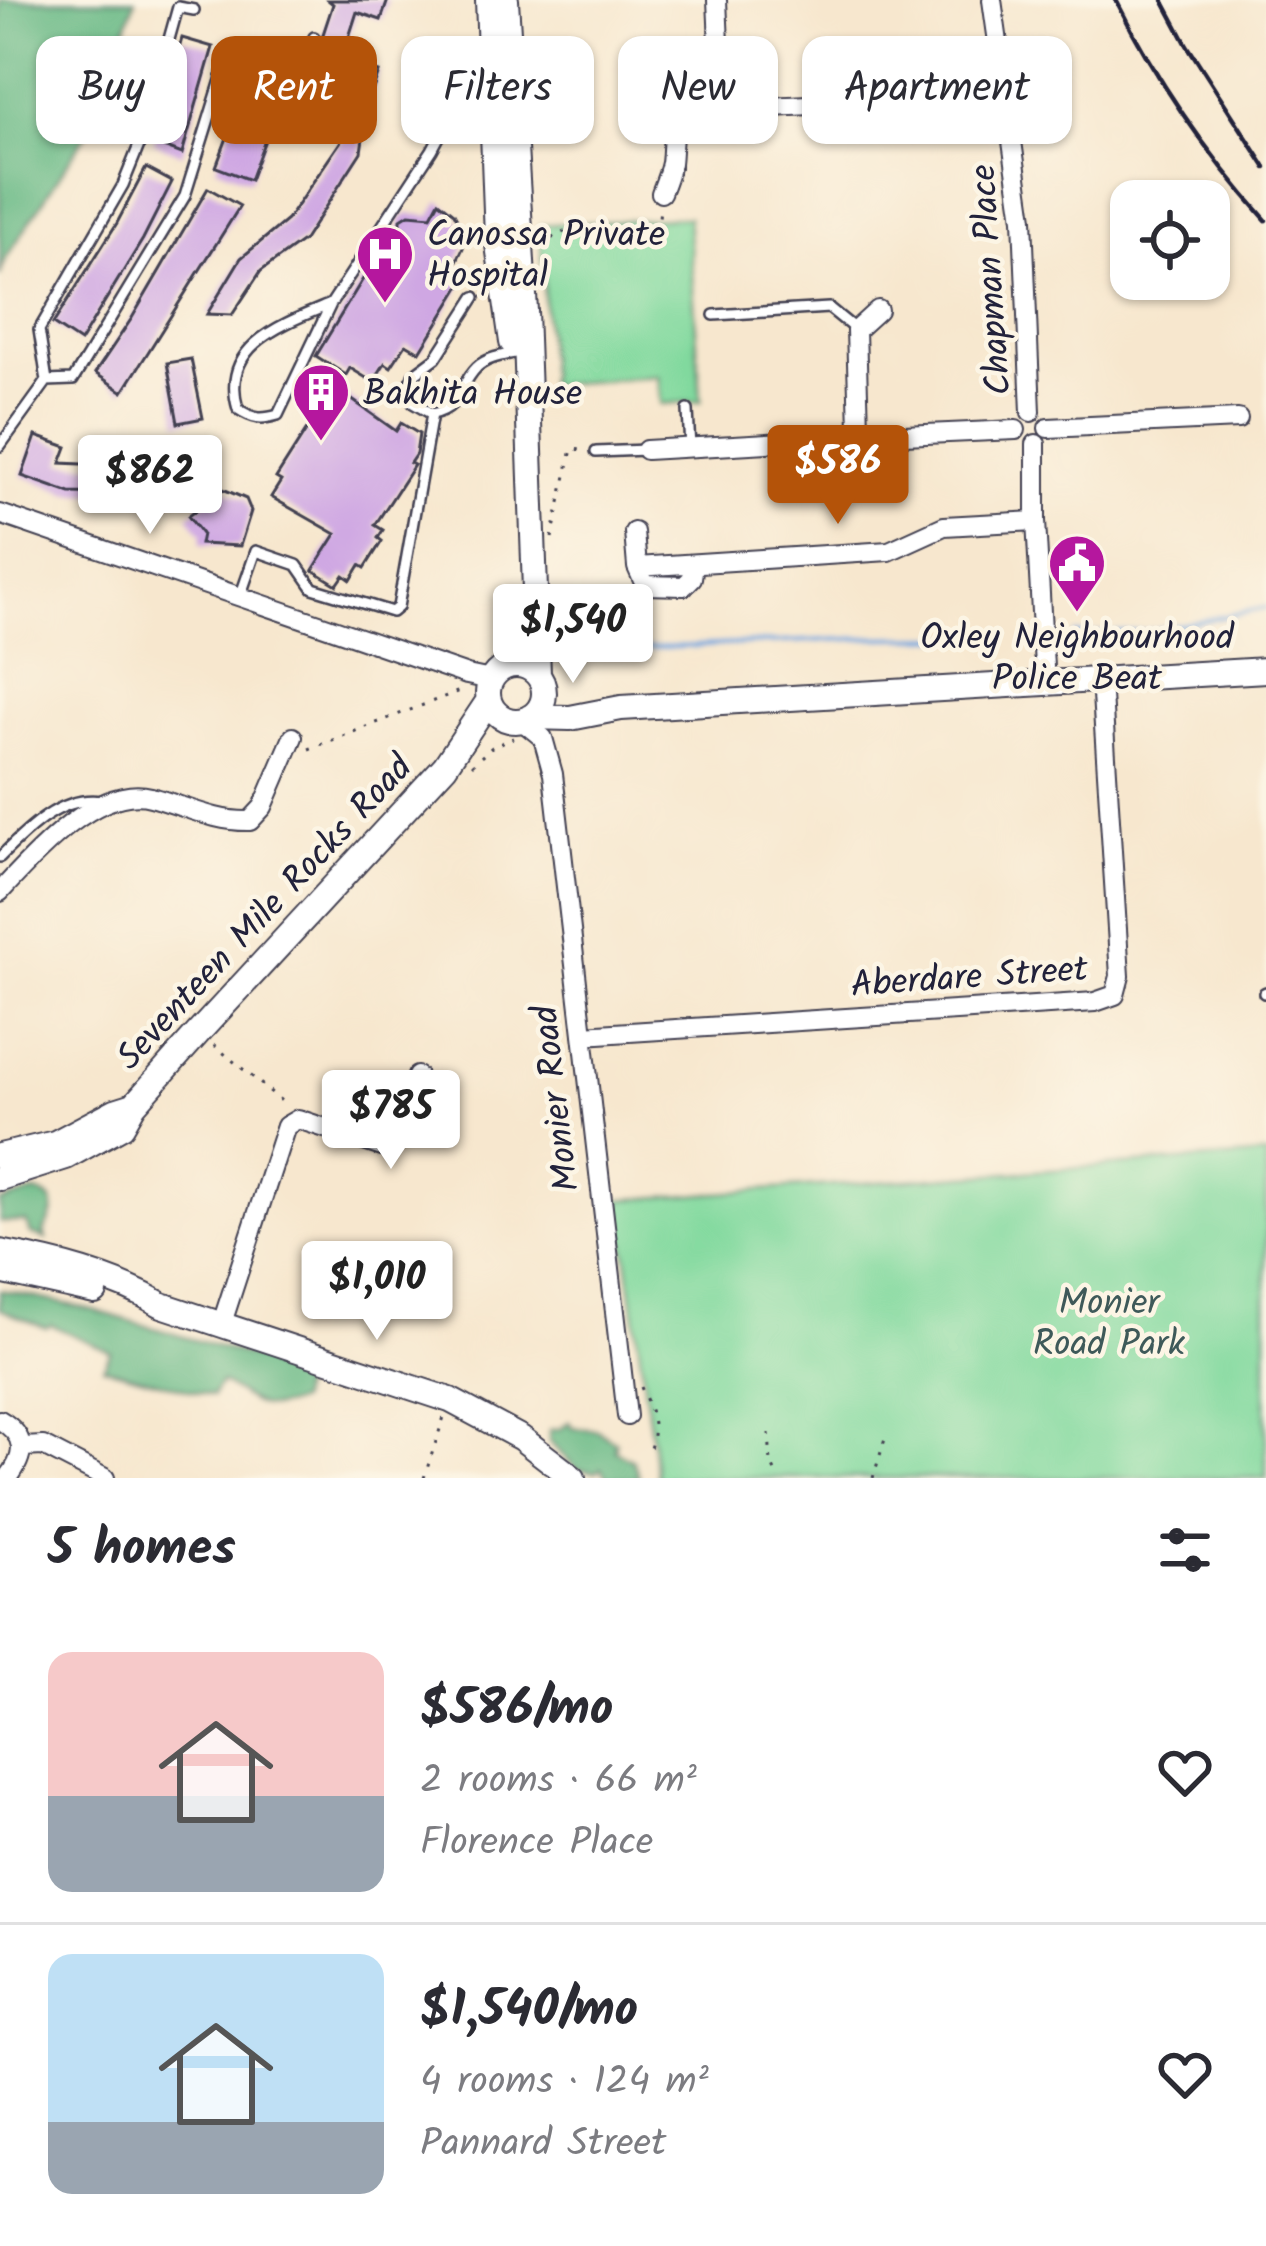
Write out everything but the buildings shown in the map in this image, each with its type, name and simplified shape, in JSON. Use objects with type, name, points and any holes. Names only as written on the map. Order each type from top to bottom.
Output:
[{"type":"main road","points":[[488,0],[493,36]]},
{"type":"main road","points":[[504,36],[506,0]]},
{"type":"main road","points":[[500,144],[497,238],[527,422]]},
{"type":"main road","points":[[505,144],[527,422],[537,612],[533,674],[542,706],[509,712]]},
{"type":"main road","name":"Seventeen Mile Rocks Road","points":[[0,1178],[66,1157],[122,1126],[134,1105],[198,1034],[509,712],[506,666],[533,674]]},
{"type":"main road","points":[[509,712],[570,718],[621,708],[1266,670]]},
{"type":"main road","points":[[533,674],[567,700],[621,708]]},
{"type":"main road","name":"Seventeen Mile Rocks Road","points":[[0,1156],[55,1143],[134,1105]]},
{"type":"main road","points":[[0,1252],[119,1284],[162,1304],[450,1400],[521,1438],[573,1478]]},
{"type":"main road","points":[[0,1270],[132,1303],[162,1304]]},
{"type":"street","points":[[717,0],[719,36]]},
{"type":"street","name":"Chapman Place","points":[[992,0],[997,36]]},
{"type":"street","points":[[661,193],[671,144]]},
{"type":"street","name":"Chapman Place","points":[[1012,144],[1023,219],[1031,412]]},
{"type":"street","points":[[859,428],[856,330],[878,310]]},
{"type":"street","points":[[1042,436],[1043,416],[1031,412],[1018,420],[1016,430],[1025,443],[1042,436],[1238,419]]},
{"type":"street","points":[[646,450],[838,439],[859,428],[881,436],[1016,430]]},
{"type":"street","name":"Chapman Place","points":[[1042,436],[1036,520],[1045,685]]},
{"type":"street","points":[[0,514],[467,675],[509,712]]},
{"type":"street","points":[[634,532],[637,567],[889,551],[944,526],[1036,520]]},
{"type":"street","name":"Aberdare Street","points":[[583,1035],[1095,1002],[1114,995],[1120,976],[1101,679]]},
{"type":"street","name":"Monier Road","points":[[509,712],[543,738],[554,774],[627,1416]]},
{"type":"street","name":"Monier Road","points":[[554,774],[557,739],[570,718]]},
{"type":"street","points":[[0,892],[61,831],[104,803],[131,794],[226,821],[250,821],[263,807],[293,737]]},
{"type":"street","points":[[221,1323],[286,1126],[298,1119],[382,1147],[394,1141],[417,1076]]},
{"type":"street","points":[[0,1420],[20,1435],[23,1448],[8,1478]]},
{"type":"street","points":[[23,1448],[43,1446],[105,1478]]},
{"type":"lane","points":[[0,446],[46,381],[39,330],[123,185],[140,143],[178,7],[194,10]]},
{"type":"lane","points":[[46,381],[73,380],[184,196],[211,111]]},
{"type":"lane","points":[[331,304],[275,329],[245,350],[234,381],[238,409],[263,420],[278,415],[331,304],[435,144]]},
{"type":"lane","points":[[432,415],[413,403],[410,383],[419,369],[436,358],[475,297]]},
{"type":"lane","points":[[713,315],[829,308],[856,330]]},
{"type":"lane","points":[[432,415],[457,404],[477,368],[514,353]]},
{"type":"lane","points":[[688,410],[690,448]]},
{"type":"lane","points":[[240,597],[256,551],[297,565],[314,588],[383,612],[398,607],[432,415]]},
{"type":"lane","points":[[596,452],[646,450]]},
{"type":"lane","points":[[0,857],[49,814],[77,801],[104,803]]},
{"type":"path","points":[[535,249],[568,230],[658,228],[661,193]]},
{"type":"path","points":[[548,545],[555,533],[557,504],[572,448],[596,452]]},
{"type":"path","points":[[293,737],[309,750],[463,690]]},
{"type":"path","points":[[458,766],[505,739],[509,712]]},
{"type":"path","points":[[198,1034],[275,1092],[298,1119]]},
{"type":"path","points":[[622,1372],[636,1378],[651,1410],[655,1435],[650,1448]]},
{"type":"path","points":[[424,1478],[444,1417]]},
{"type":"path","points":[[769,1433],[771,1463],[778,1478]]},
{"type":"path","points":[[873,1478],[885,1439]]},
{"type":"green space","points":[[0,0],[135,0],[123,36],[36,36],[36,144],[80,144],[5,260],[0,276]]},
{"type":"green space","points":[[688,217],[701,401],[661,404],[658,376],[549,385],[540,225]]},
{"type":"green space","name":"Monier Road Park","points":[[1266,1155],[1266,1478],[657,1478],[619,1200]]},
{"type":"green space","points":[[36,1192],[53,1207],[46,1239],[31,1234],[26,1222],[0,1222],[0,1202]]},
{"type":"green space","points":[[0,1290],[93,1310],[255,1358],[279,1358],[301,1381],[298,1401],[266,1407],[221,1382],[212,1396],[103,1367],[111,1352],[0,1309]]},
{"type":"green space","points":[[569,1422],[573,1428],[597,1430],[616,1442],[615,1450],[633,1460],[639,1478],[608,1478],[601,1468],[596,1472],[577,1469],[549,1442],[549,1430]]},
{"type":"waterway","points":[[562,607],[609,650],[1001,637]]},
{"type":"waterway","points":[[1075,635],[1151,631],[1266,608]]},
{"type":"railway","points":[[1116,0],[1184,115],[1266,220]]},
{"type":"railway","points":[[1163,0],[1266,168]]},
{"type":"place","name":"Canossa Private Hospital","points":[[385,305]]},
{"type":"place","name":"Bakhita House","points":[[321,443]]},
{"type":"place","name":"Oxley Neighbourhood Police Beat","points":[[1077,614]]}]
